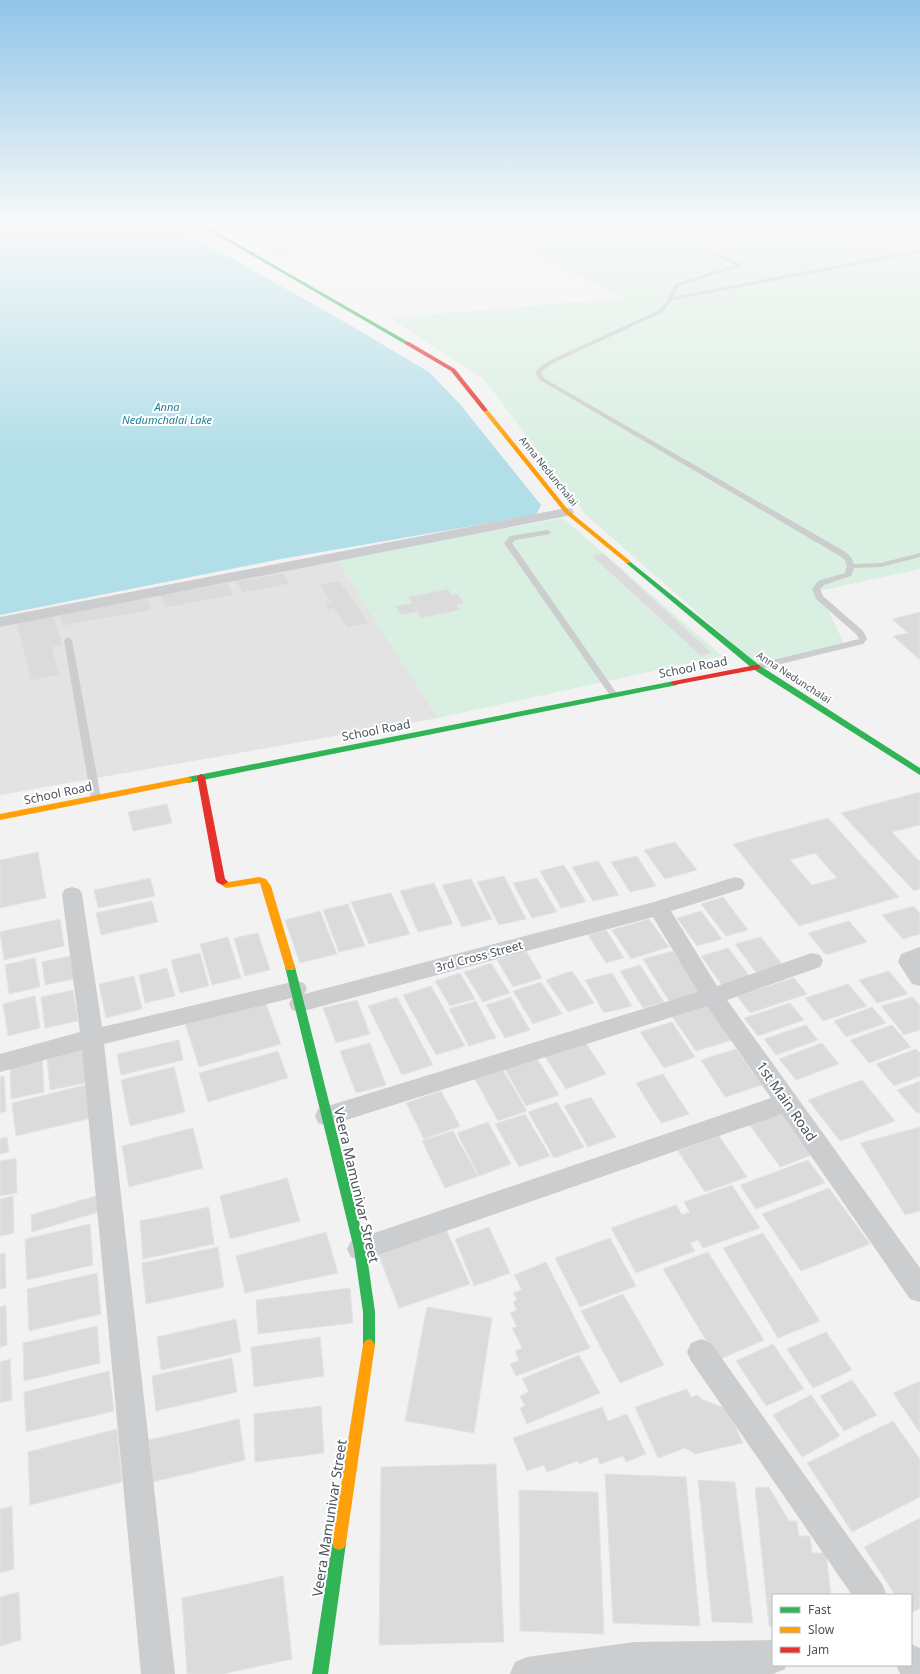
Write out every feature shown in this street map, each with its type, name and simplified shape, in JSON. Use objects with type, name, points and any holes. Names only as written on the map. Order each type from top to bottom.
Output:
[{"type":"street","name":"Anna Nedunchalai","points":[[334,301],[453,370],[567,512],[756,667],[920,772]]},
{"type":"street","points":[[0,622],[567,512]]},
{"type":"street","name":"School Road","points":[[0,817],[756,667]]},
{"type":"street","name":"Veera Mamunivar Street","points":[[200,777],[221,882],[227,885],[256,880],[263,881],[265,884],[298,996],[360,1249],[369,1312],[369,1342],[320,1674]]},
{"type":"street","name":"3rd Cross Street","points":[[0,1062],[92,1038],[298,996],[658,908],[735,884]]},
{"type":"street","points":[[72,894],[92,1038],[158,1674]]},
{"type":"street","name":"1st Main Road","points":[[658,908],[712,996],[920,1290]]},
{"type":"street","points":[[920,955],[909,960],[909,962],[920,978]]},
{"type":"street","points":[[327,1116],[712,996],[812,961]]},
{"type":"street","points":[[360,1249],[788,1102]]},
{"type":"street","points":[[701,1352],[870,1594]]},
{"type":"street","points":[[526,1674],[772,1657]]},
{"type":"street","points":[[912,1663],[919,1674]]},
{"type":"lane","points":[[669,301],[661,311],[544,366],[538,372],[539,375],[552,385],[841,553],[848,559],[851,566],[848,574],[821,583],[816,589],[819,597],[860,634],[863,639],[860,642],[756,667]]},
{"type":"lane","points":[[547,532],[513,538],[508,543],[614,695]]},
{"type":"lane","points":[[851,566],[881,565],[920,555]]},
{"type":"lane","points":[[68,640],[96,798]]},
{"type":"shaded area","points":[[337,560],[438,718],[0,795],[0,626]]},
{"type":"green space","points":[[586,301],[920,301],[920,569],[819,591],[845,646],[756,664],[585,514],[484,379],[390,318]]},
{"type":"green space","points":[[563,518],[722,656],[438,718],[337,560]]},
{"type":"water","name":"Anna Nedumchalai Lake","points":[[0,301],[308,301],[429,372],[459,403],[541,505],[536,515],[281,559],[0,615]]},
{"type":"building","points":[[603,553],[712,653],[701,656],[592,556]]},
{"type":"building","points":[[283,573],[290,584],[242,593],[236,581]]},
{"type":"building","points":[[339,580],[369,623],[347,628],[333,608],[329,610],[325,604],[331,602],[319,585]]},
{"type":"building","points":[[228,583],[234,595],[165,608],[160,595]]},
{"type":"building","points":[[448,589],[452,595],[458,594],[464,603],[457,605],[460,610],[421,618],[417,612],[401,615],[395,606],[412,603],[408,597]]},
{"type":"building","points":[[147,598],[152,610],[63,626],[59,614]]},
{"type":"building","points":[[920,612],[920,660],[893,636],[908,633],[892,619]]},
{"type":"building","points":[[54,616],[63,645],[52,648],[60,675],[31,681],[16,623]]},
{"type":"building","points":[[920,792],[920,825],[892,832],[918,860],[920,860],[920,889],[914,891],[841,813]]},
{"type":"building","points":[[167,804],[172,823],[133,831],[128,812]]},
{"type":"building","points":[[828,818],[899,897],[799,926],[733,844]],"holes":[[[815,853],[837,878],[812,885],[790,860]]]},
{"type":"building","points":[[675,842],[697,870],[665,879],[644,850]]},
{"type":"building","points":[[38,852],[46,898],[0,908],[0,860]]},
{"type":"building","points":[[637,856],[656,886],[630,892],[611,862]]},
{"type":"building","points":[[598,861],[619,895],[593,901],[572,867]]},
{"type":"building","points":[[564,865],[586,902],[561,908],[540,871]]},
{"type":"building","points":[[504,876],[526,919],[499,925],[477,882]]},
{"type":"building","points":[[150,878],[155,896],[98,908],[94,890]]},
{"type":"building","points":[[537,878],[557,912],[532,918],[513,883]]},
{"type":"building","points":[[471,879],[492,919],[462,927],[442,885]]},
{"type":"building","points":[[434,883],[453,924],[418,932],[400,891]]},
{"type":"building","points":[[391,893],[410,934],[369,944],[351,902]]},
{"type":"building","points":[[723,897],[748,930],[726,936],[701,904]]},
{"type":"building","points":[[152,901],[158,922],[101,935],[96,913]]},
{"type":"building","points":[[348,904],[365,946],[339,952],[323,910]]},
{"type":"building","points":[[914,906],[920,914],[920,934],[903,939],[882,915]]},
{"type":"building","points":[[320,911],[337,954],[300,963],[285,920]]},
{"type":"building","points":[[701,911],[722,939],[697,946],[677,918]]},
{"type":"building","points":[[60,919],[64,946],[4,960],[0,932]]},
{"type":"building","points":[[649,919],[669,947],[631,959],[612,930]]},
{"type":"building","points":[[849,921],[867,942],[826,955],[808,933]]},
{"type":"building","points":[[606,930],[624,958],[606,963],[588,935]]},
{"type":"building","points":[[258,933],[270,970],[245,976],[234,938]]},
{"type":"building","points":[[228,937],[241,978],[212,985],[200,944]]},
{"type":"building","points":[[761,937],[784,967],[758,975],[735,944]]},
{"type":"building","points":[[728,948],[752,979],[724,988],[701,956]]},
{"type":"building","points":[[526,951],[542,978],[513,987],[497,960]]},
{"type":"building","points":[[673,951],[700,993],[669,1001],[643,959]]},
{"type":"building","points":[[200,953],[209,986],[180,993],[171,960]]},
{"type":"building","points":[[70,956],[74,979],[45,985],[42,962]]},
{"type":"building","points":[[35,958],[40,987],[9,994],[5,965]]},
{"type":"building","points":[[491,963],[510,993],[483,1002],[464,972]]},
{"type":"building","points":[[640,965],[664,1002],[643,1008],[620,971]]},
{"type":"building","points":[[167,968],[175,996],[145,1003],[139,975]]},
{"type":"building","points":[[572,971],[594,1003],[568,1012],[546,980]]},
{"type":"building","points":[[889,971],[908,994],[877,1003],[859,980]]},
{"type":"building","points":[[460,973],[475,999],[450,1006],[435,981]]},
{"type":"building","points":[[612,973],[632,1006],[604,1013],[585,980]]},
{"type":"building","points":[[134,976],[142,1009],[106,1018],[99,984]]},
{"type":"building","points":[[794,978],[807,994],[750,1013],[737,996]]},
{"type":"building","points":[[541,982],[562,1014],[533,1024],[513,991]]},
{"type":"building","points":[[848,984],[867,1006],[823,1021],[805,998]]},
{"type":"building","points":[[431,986],[465,1046],[436,1055],[403,995]]},
{"type":"building","points":[[73,990],[78,1021],[45,1028],[41,997]]},
{"type":"building","points":[[35,996],[40,1028],[8,1036],[3,1004]]},
{"type":"building","points":[[397,997],[433,1065],[402,1075],[368,1006]]},
{"type":"building","points":[[511,997],[530,1030],[505,1038],[486,1005]]},
{"type":"building","points":[[913,997],[920,1006],[920,1030],[904,1035],[881,1006]]},
{"type":"building","points":[[357,1000],[370,1034],[336,1043],[323,1008]]},
{"type":"building","points":[[265,1001],[281,1044],[199,1067],[185,1023]]},
{"type":"building","points":[[476,1001],[496,1038],[469,1046],[449,1009]]},
{"type":"building","points":[[790,1003],[804,1020],[758,1036],[744,1018]]},
{"type":"building","points":[[707,1004],[732,1040],[696,1051],[671,1015]]},
{"type":"building","points":[[872,1007],[886,1023],[846,1037],[834,1021]]},
{"type":"building","points":[[672,1022],[695,1057],[664,1068],[640,1032]]},
{"type":"building","points":[[806,1025],[818,1040],[776,1055],[764,1039]]},
{"type":"building","points":[[892,1025],[911,1047],[869,1063],[850,1040]]},
{"type":"building","points":[[179,1040],[183,1060],[121,1075],[117,1054]]},
{"type":"building","points":[[584,1040],[606,1074],[566,1089],[544,1055]]},
{"type":"building","points":[[370,1043],[386,1085],[356,1093],[340,1051]]},
{"type":"building","points":[[822,1043],[839,1064],[796,1080],[779,1059]]},
{"type":"building","points":[[736,1049],[762,1085],[725,1097],[701,1060]]},
{"type":"building","points":[[916,1049],[920,1053],[920,1076],[894,1086],[876,1064]]},
{"type":"building","points":[[83,1050],[86,1083],[50,1090],[47,1057]]},
{"type":"building","points":[[278,1051],[288,1078],[208,1102],[199,1073]]},
{"type":"building","points":[[535,1055],[559,1095],[526,1106],[503,1066]]},
{"type":"building","points":[[42,1056],[44,1092],[11,1099],[10,1062]]},
{"type":"building","points":[[174,1067],[185,1112],[130,1126],[121,1080]]},
{"type":"building","points":[[503,1070],[527,1111],[498,1121],[475,1079]]},
{"type":"building","points":[[663,1074],[689,1114],[661,1123],[636,1083]]},
{"type":"building","points":[[4,1076],[6,1111],[0,1113],[0,1077]]},
{"type":"building","points":[[862,1080],[895,1121],[840,1141],[808,1100]]},
{"type":"building","points":[[920,1081],[920,1112],[917,1113],[897,1090]]},
{"type":"building","points":[[90,1084],[96,1117],[16,1136],[12,1103]]},
{"type":"building","points":[[441,1091],[460,1126],[424,1139],[406,1103]]},
{"type":"building","points":[[591,1097],[616,1137],[588,1147],[564,1106]]},
{"type":"building","points":[[557,1102],[584,1147],[554,1158],[528,1112]]},
{"type":"building","points":[[779,1108],[814,1154],[780,1167],[746,1120]]},
{"type":"building","points":[[525,1114],[550,1156],[519,1167],[495,1124]]},
{"type":"building","points":[[488,1122],[511,1164],[479,1176],[457,1133]]},
{"type":"building","points":[[920,1127],[920,1211],[905,1215],[860,1143]]},
{"type":"building","points":[[193,1128],[203,1168],[129,1187],[122,1146]]},
{"type":"building","points":[[453,1131],[478,1176],[445,1188],[422,1141]]},
{"type":"building","points":[[719,1136],[747,1177],[705,1192],[678,1151]]},
{"type":"building","points":[[7,1137],[9,1152],[0,1154],[0,1139]]},
{"type":"building","points":[[16,1158],[17,1193],[0,1196],[0,1161]]},
{"type":"building","points":[[808,1160],[825,1183],[756,1209],[740,1185]]},
{"type":"building","points":[[287,1178],[300,1221],[230,1239],[220,1196]]},
{"type":"building","points":[[732,1185],[760,1228],[703,1248],[698,1240],[690,1243],[695,1251],[636,1273],[611,1228],[676,1205],[682,1215],[690,1212],[684,1202]]},
{"type":"building","points":[[829,1188],[870,1244],[801,1271],[762,1214]]},
{"type":"building","points":[[99,1195],[102,1211],[32,1232],[31,1215]]},
{"type":"building","points":[[13,1196],[14,1233],[0,1236],[0,1199]]},
{"type":"building","points":[[209,1207],[214,1244],[143,1259],[140,1221]]},
{"type":"building","points":[[90,1224],[93,1265],[27,1280],[25,1239]]},
{"type":"building","points":[[489,1227],[510,1273],[474,1286],[455,1239]]},
{"type":"building","points":[[446,1229],[470,1284],[399,1308],[377,1251]]},
{"type":"building","points":[[326,1232],[338,1273],[245,1293],[236,1256]]},
{"type":"building","points":[[763,1233],[820,1321],[778,1338],[723,1248]]},
{"type":"building","points":[[610,1238],[636,1286],[580,1307],[555,1258]]},
{"type":"building","points":[[218,1247],[224,1287],[146,1304],[142,1263]]},
{"type":"building","points":[[708,1252],[764,1340],[718,1360],[663,1269]]},
{"type":"building","points":[[5,1253],[6,1288],[0,1289],[0,1254]]},
{"type":"building","points":[[546,1262],[590,1348],[516,1376],[510,1364],[519,1361],[515,1351],[522,1348],[512,1328],[517,1327],[510,1313],[517,1310],[513,1302],[517,1300],[513,1293],[522,1290],[514,1275]]},
{"type":"building","points":[[97,1273],[101,1314],[29,1331],[27,1289]]},
{"type":"building","points":[[350,1288],[353,1323],[258,1334],[256,1300]]},
{"type":"building","points":[[623,1294],[664,1365],[620,1383],[581,1311]]},
{"type":"building","points":[[6,1305],[7,1345],[0,1347],[0,1307]]},
{"type":"building","points":[[427,1307],[492,1318],[474,1433],[405,1421]]},
{"type":"building","points":[[236,1319],[241,1352],[161,1370],[157,1337]]},
{"type":"building","points":[[97,1326],[100,1363],[24,1381],[23,1343]]},
{"type":"building","points":[[826,1332],[852,1370],[813,1388],[787,1349]]},
{"type":"building","points":[[320,1337],[324,1376],[254,1387],[251,1347]]},
{"type":"building","points":[[773,1344],[804,1389],[766,1406],[736,1361]]},
{"type":"building","points":[[579,1355],[600,1393],[527,1424],[520,1408],[525,1406],[520,1396],[529,1392],[522,1379]]},
{"type":"building","points":[[232,1358],[237,1392],[156,1411],[152,1376]]},
{"type":"building","points":[[10,1359],[12,1400],[0,1403],[0,1362]]},
{"type":"building","points":[[109,1371],[114,1411],[26,1432],[24,1392]]},
{"type":"building","points":[[852,1380],[877,1415],[844,1431],[820,1396]]},
{"type":"building","points":[[920,1381],[920,1433],[893,1393]]},
{"type":"building","points":[[687,1389],[691,1397],[698,1395],[701,1399],[727,1409],[743,1443],[695,1454],[685,1448],[658,1458],[635,1407]]},
{"type":"building","points":[[811,1395],[840,1436],[802,1457],[773,1415]]},
{"type":"building","points":[[321,1406],[324,1453],[255,1462],[254,1414]]},
{"type":"building","points":[[602,1407],[608,1421],[627,1414],[646,1454],[626,1462],[623,1456],[600,1464],[597,1457],[579,1464],[578,1461],[547,1472],[544,1465],[527,1471],[513,1438]]},
{"type":"building","points":[[239,1419],[245,1460],[153,1482],[149,1440]]},
{"type":"building","points":[[893,1421],[920,1459],[920,1497],[852,1532],[807,1463]]},
{"type":"building","points":[[117,1429],[122,1482],[30,1505],[28,1452]]},
{"type":"building","points":[[496,1464],[504,1642],[379,1645],[381,1467]]},
{"type":"building","points":[[605,1474],[686,1477],[700,1626],[613,1623]]},
{"type":"building","points":[[698,1480],[735,1482],[753,1623],[712,1622]]},
{"type":"building","points":[[769,1487],[789,1521],[797,1521],[799,1536],[810,1536],[812,1553],[826,1553],[831,1594],[772,1594],[772,1627],[769,1626],[755,1488]]},
{"type":"building","points":[[519,1490],[598,1492],[604,1634],[520,1631]]},
{"type":"building","points":[[12,1506],[14,1569],[0,1573],[0,1509]]},
{"type":"building","points":[[920,1518],[920,1608],[912,1612],[912,1594],[894,1594],[864,1547]]},
{"type":"building","points":[[283,1576],[292,1659],[223,1674],[187,1674],[182,1598]]},
{"type":"building","points":[[19,1592],[21,1640],[0,1646],[0,1597]]},
{"type":"traffic: fast","points":[[334,301],[407,343]]},
{"type":"traffic: fast","points":[[628,562],[756,667],[920,772]]},
{"type":"traffic: fast","points":[[188,780],[674,683]]},
{"type":"traffic: fast","points":[[290,967],[360,1249],[369,1312],[369,1345]]},
{"type":"traffic: fast","points":[[320,1674],[339,1543]]},
{"type":"traffic: slow","points":[[485,410],[567,512],[628,562]]},
{"type":"traffic: slow","points":[[0,817],[188,780]]},
{"type":"traffic: slow","points":[[223,882],[227,885],[259,880],[263,881],[266,886],[290,967]]},
{"type":"traffic: slow","points":[[339,1543],[369,1345]]},
{"type":"traffic: jam","points":[[407,343],[453,370],[485,410]]},
{"type":"traffic: jam","points":[[674,683],[756,667]]},
{"type":"traffic: jam","points":[[201,777],[221,881],[223,882]]}]
